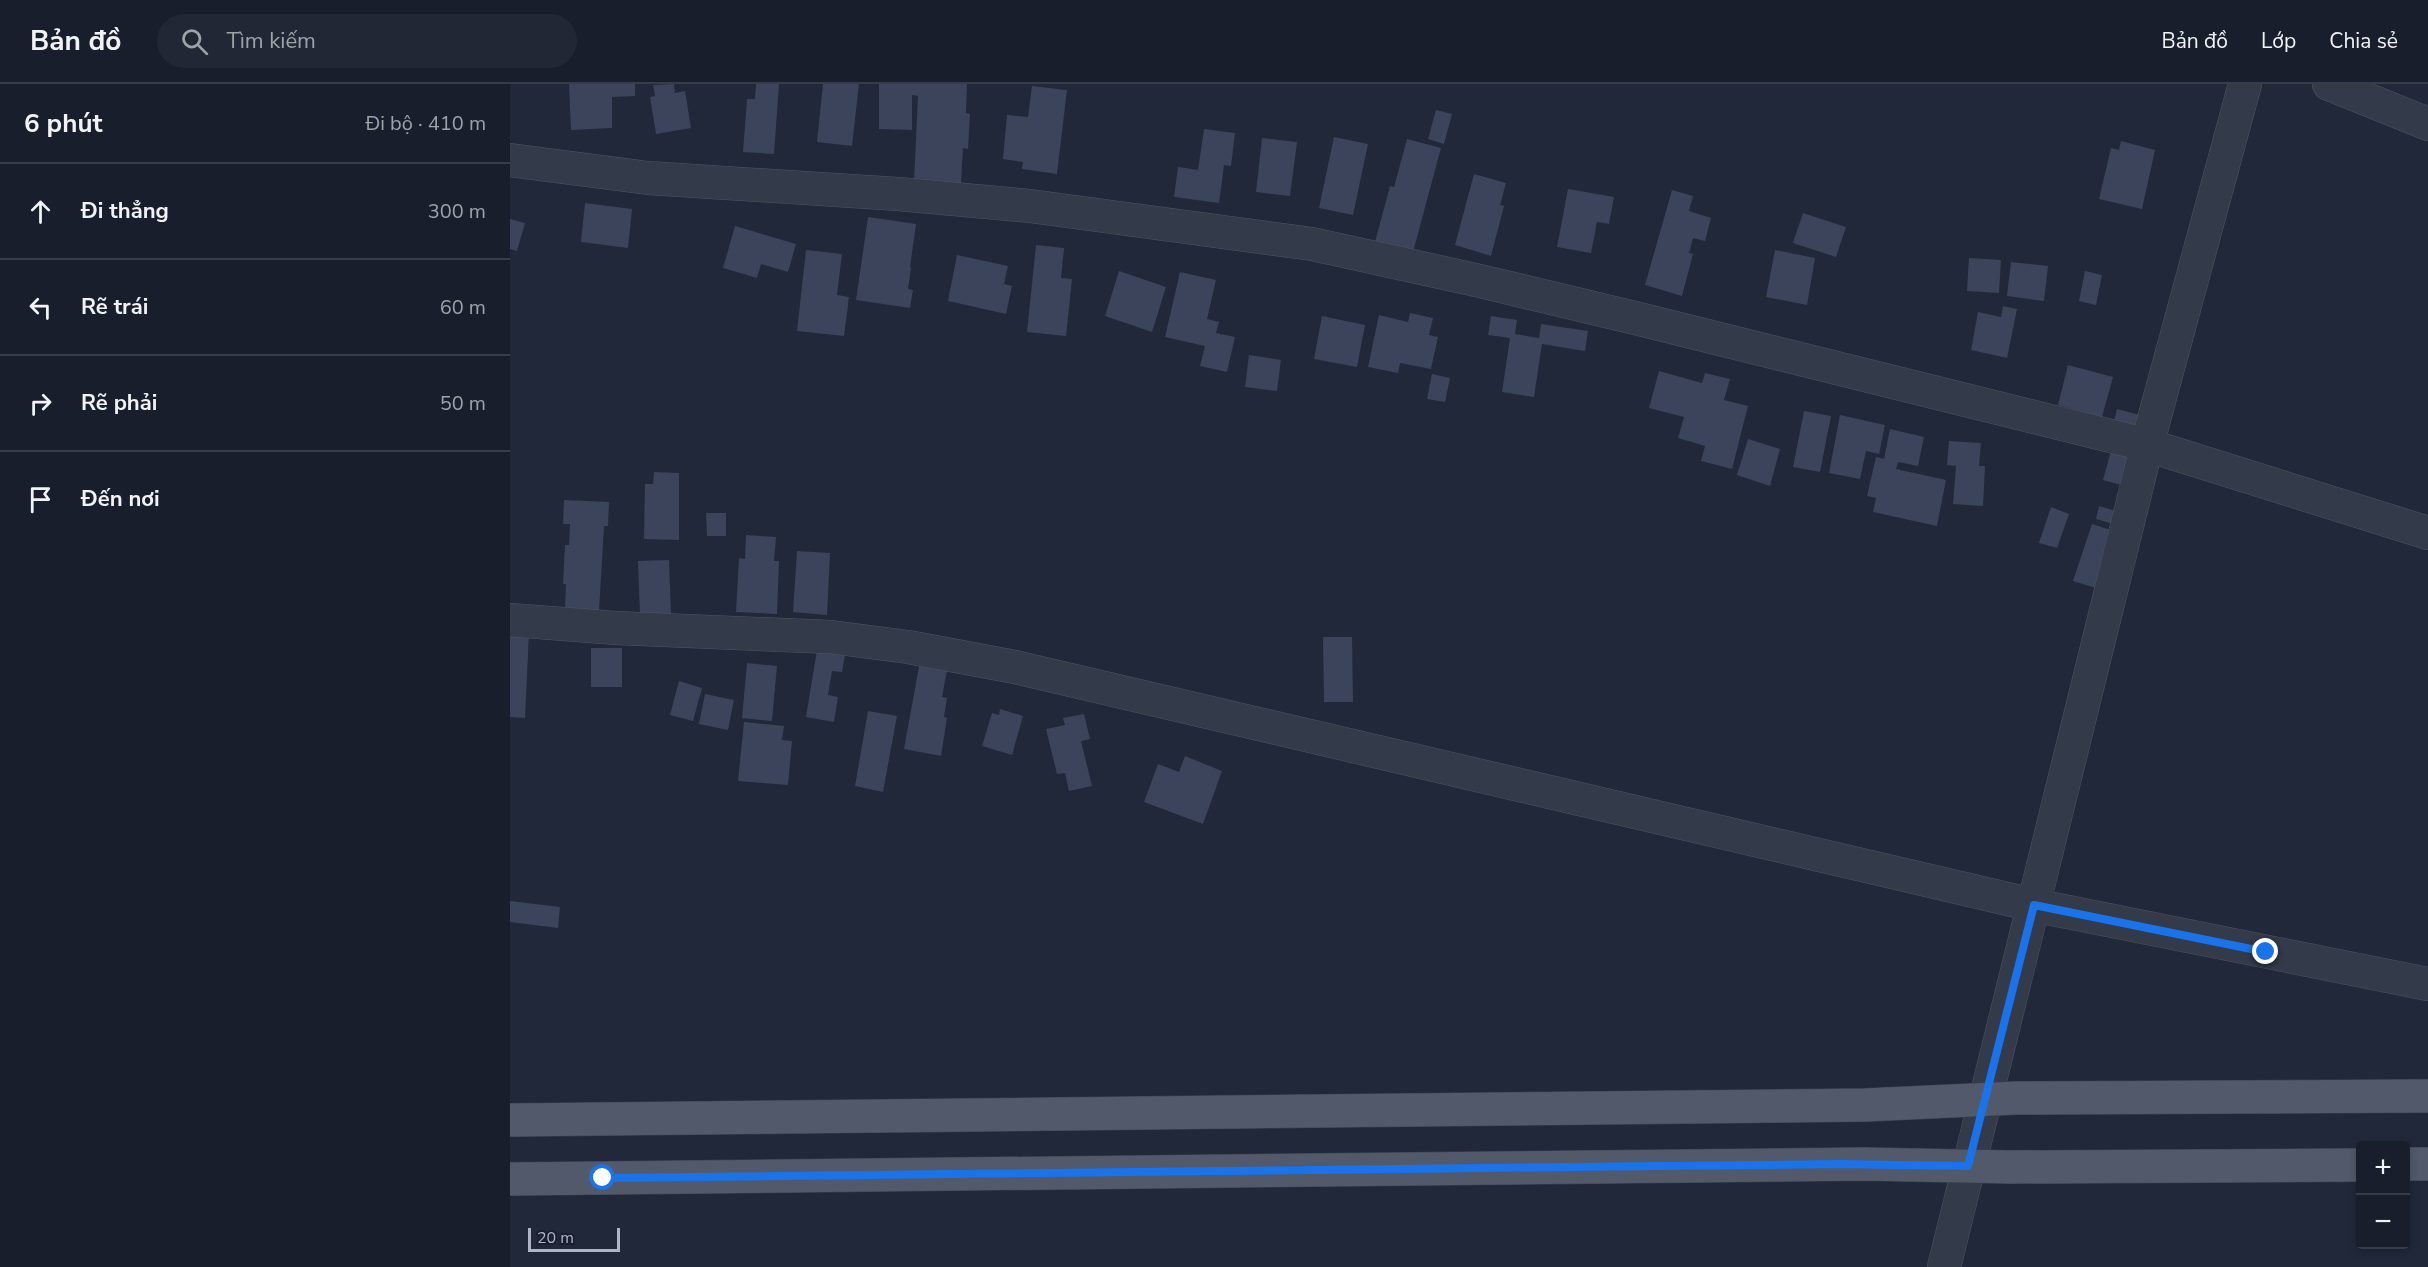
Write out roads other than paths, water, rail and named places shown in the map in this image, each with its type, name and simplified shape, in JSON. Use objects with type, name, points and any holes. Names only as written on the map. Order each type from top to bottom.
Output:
[{"type":"main road","points":[[510,1120],[1865,1105],[1984,1100],[2428,1096]]},
{"type":"main road","points":[[510,1179],[1852,1164],[2356,1165]]},
{"type":"main road","points":[[2410,1164],[2428,1164]]},
{"type":"street","points":[[1944,1267],[2147,445],[2246,84]]},
{"type":"street","points":[[2329,84],[2428,124]]},
{"type":"street","points":[[510,160],[648,178],[898,194],[1030,206],[1312,244],[1635,318],[2147,445],[2428,533]]},
{"type":"street","points":[[510,620],[616,628],[831,637],[908,647],[1015,667],[2034,905],[2428,984]]}]
